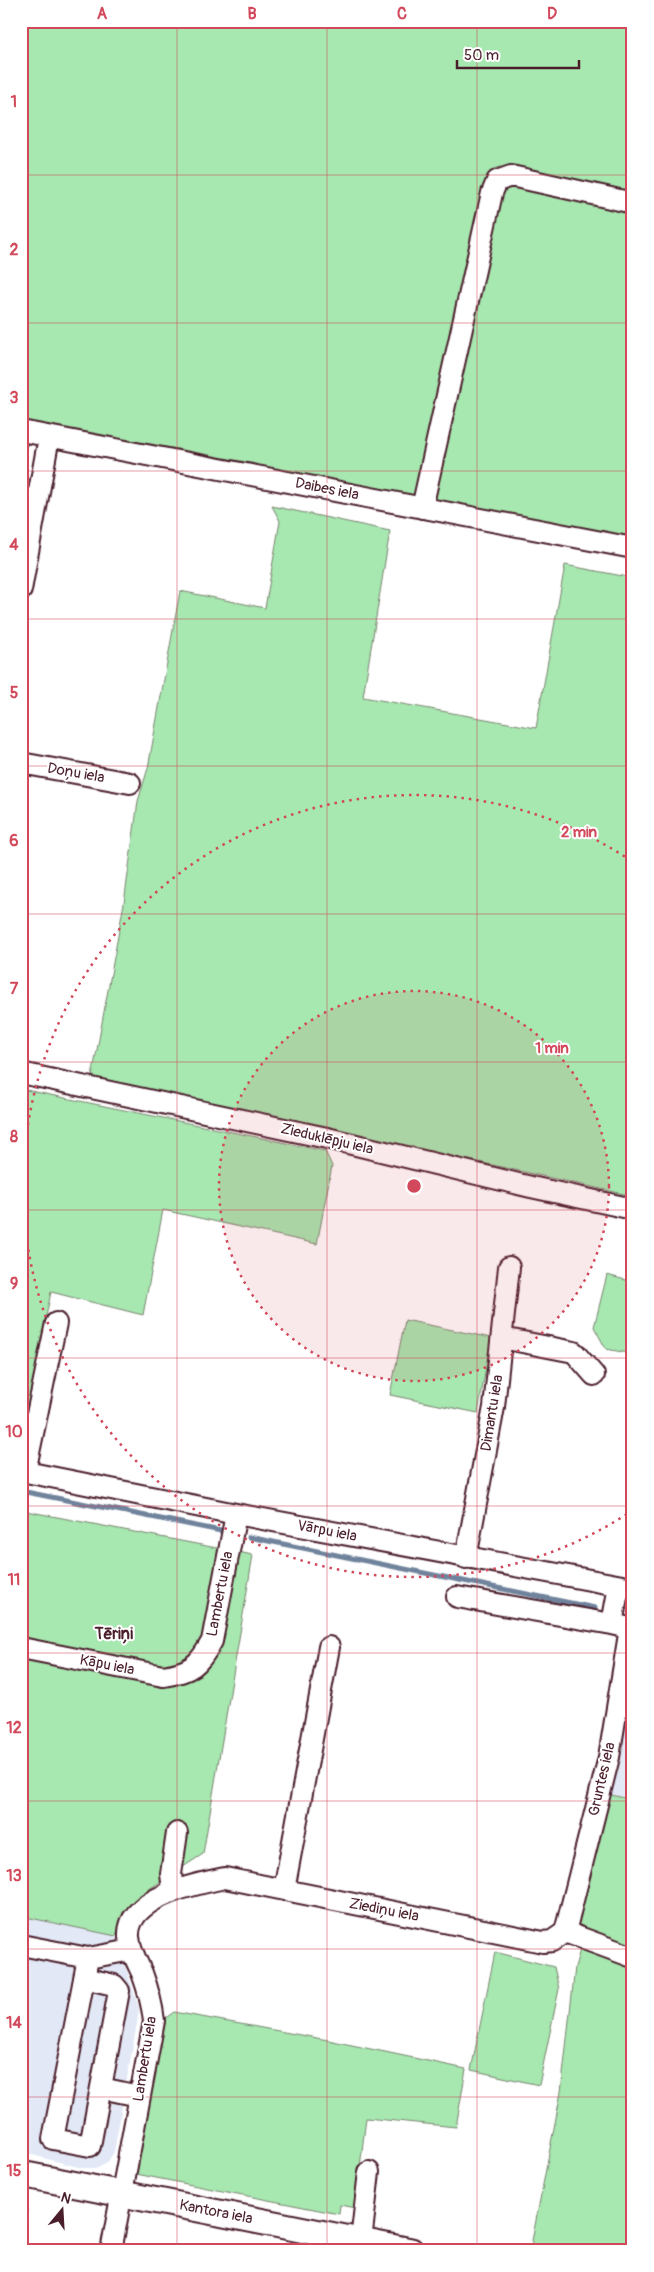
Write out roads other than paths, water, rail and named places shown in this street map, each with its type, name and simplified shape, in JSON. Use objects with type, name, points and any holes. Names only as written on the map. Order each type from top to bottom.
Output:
[{"type":"main road","name":"Kantora iela","points":[[21,2174],[123,2194],[318,2242],[361,2241],[411,2251]]},
{"type":"street","points":[[422,508],[492,193],[497,181],[512,176],[633,203]]},
{"type":"street","name":"Daibes iela","points":[[21,431],[633,548]]},
{"type":"street","points":[[21,590],[50,437]]},
{"type":"street","name":"Doņu iela","points":[[21,763],[130,783]]},
{"type":"street","name":"Zieduklēpju iela","points":[[21,1073],[327,1138],[531,1187],[633,1209]]},
{"type":"street","name":"Dimantu iela","points":[[466,1558],[494,1407],[510,1267]]},
{"type":"street","points":[[23,1471],[56,1323]]},
{"type":"street","points":[[502,1338],[574,1352],[594,1375]]},
{"type":"street","name":"Vārpu iela","points":[[23,1471],[236,1514],[626,1587]]},
{"type":"street","name":"Lambertu iela","points":[[191,1668],[202,1659],[212,1641],[236,1514]]},
{"type":"street","points":[[457,1597],[612,1624],[626,1587]]},
{"type":"street","name":"Gruntes iela","points":[[565,1932],[609,1757],[630,1628],[612,1624]]},
{"type":"street","points":[[284,1890],[329,1647]]},
{"type":"street","name":"Kāpu iela","points":[[21,1648],[163,1676],[181,1673],[191,1668]]},
{"type":"street","points":[[173,1890],[171,1874],[177,1833]]},
{"type":"street","name":"Lambertu iela","points":[[111,2251],[154,2021],[151,2000],[129,1938],[132,1920],[139,1911],[173,1890],[193,1883],[225,1878]]},
{"type":"street","name":"Ziediņu iela","points":[[225,1878],[543,1942],[552,1941],[565,1932]]},
{"type":"street","points":[[565,1932],[633,1957]]},
{"type":"street","points":[[21,1945],[88,1958],[132,1950]]},
{"type":"street","points":[[84,1978],[114,1985],[119,1991],[90,2146],[52,2139],[84,1978],[88,1958]]},
{"type":"street","points":[[101,2088],[139,2096]]},
{"type":"street","points":[[361,2241],[369,2172]]},
{"type":"waterway","points":[[21,1491],[221,1531]]},
{"type":"waterway","points":[[249,1537],[595,1608]]},
{"type":"district","name":"Tēriņi","points":[[114,1634]]}]
